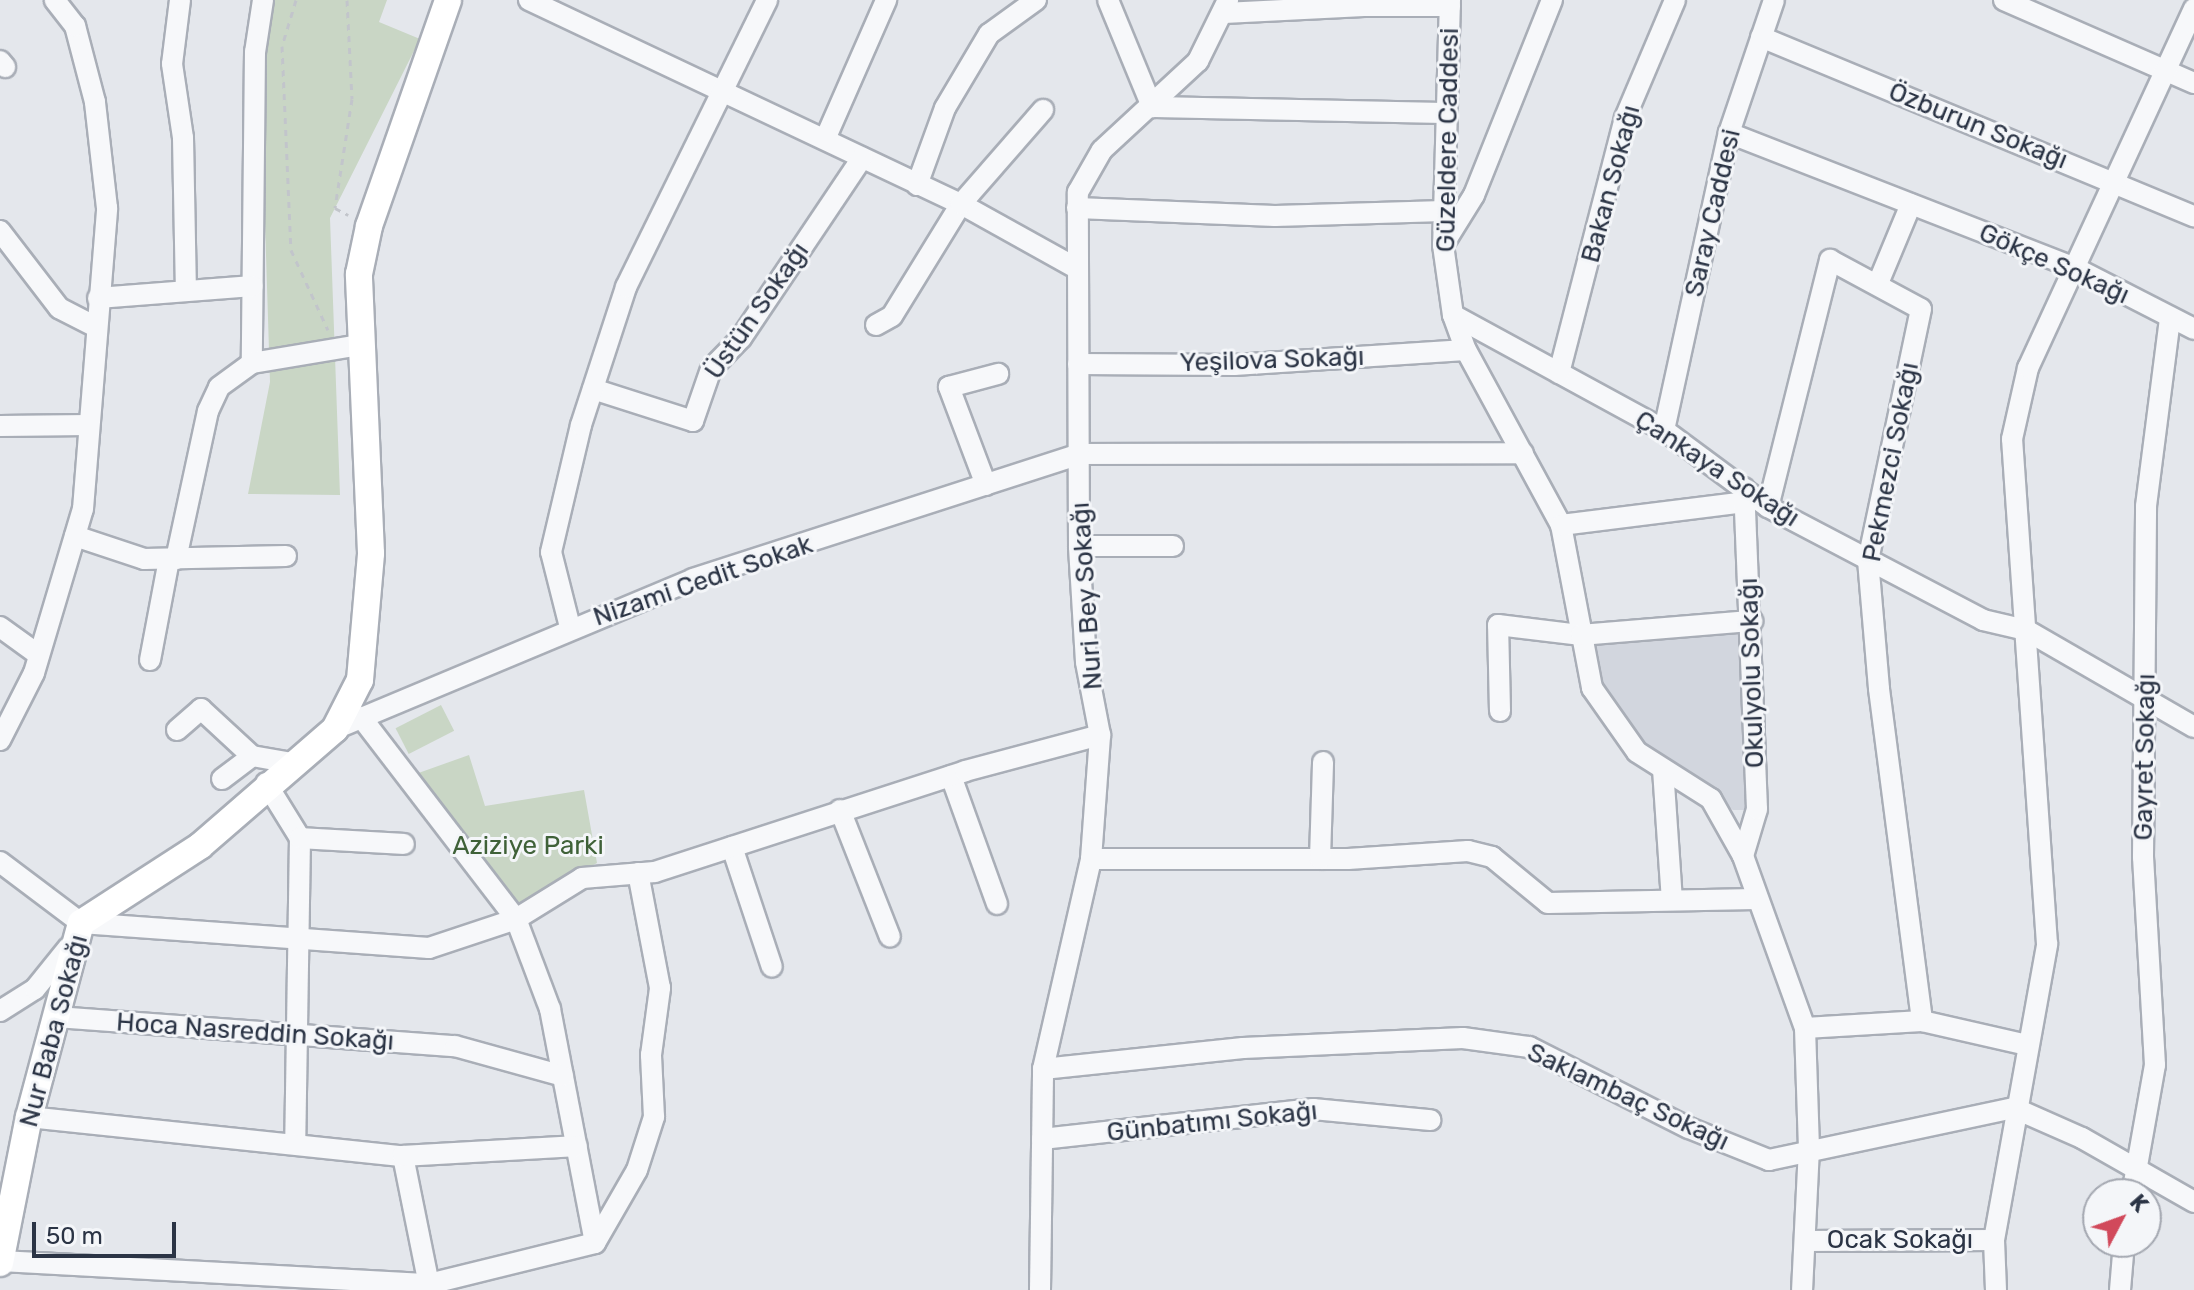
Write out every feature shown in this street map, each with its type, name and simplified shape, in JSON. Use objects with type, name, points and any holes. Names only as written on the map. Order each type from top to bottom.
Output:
[{"type":"main road","points":[[335,729],[360,680],[371,553],[347,347],[369,226],[448,0]]},
{"type":"main road","name":"Nur Baba Sokağı","points":[[0,1262],[29,1117],[81,923],[200,846],[266,783],[335,729]]},
{"type":"street","points":[[0,740],[39,655],[83,509],[107,208],[95,102],[75,26],[55,0]]},
{"type":"street","points":[[180,0],[172,64],[183,138],[186,291]]},
{"type":"street","points":[[252,363],[255,52],[263,0]]},
{"type":"street","points":[[529,0],[826,137],[862,158],[961,204],[1076,268]]},
{"type":"street","points":[[570,627],[551,552],[593,389],[626,287],[767,0]]},
{"type":"street","points":[[826,137],[886,0]]},
{"type":"street","points":[[917,185],[945,108],[989,34],[1036,0]]},
{"type":"street","points":[[1108,0],[1152,107],[1446,113]]},
{"type":"street","points":[[1443,245],[1474,195],[1552,0]]},
{"type":"street","name":"Bakan Sokağı","points":[[1559,373],[1625,118],[1675,0]]},
{"type":"street","name":"Saray Caddesi","points":[[1664,430],[1729,133],[1774,0]]},
{"type":"street","points":[[2004,0],[2194,83]]},
{"type":"street","points":[[1226,7],[1450,3]]},
{"type":"street","name":"Güzeldere Caddesi","points":[[1450,3],[1443,245],[1453,315],[1466,350],[1561,525],[1592,688],[1637,752],[1711,799],[1743,856],[1805,1028],[1809,1148],[1802,1290]]},
{"type":"street","name":"Nuri Bey Sokağı","points":[[1040,1290],[1043,1069],[1091,859],[1100,735],[1086,662],[1079,546],[1078,192],[1102,150],[1152,107],[1198,61],[1226,7]]},
{"type":"street","points":[[1996,1290],[1994,1240],[2014,1108],[2047,944],[2012,439],[2028,368],[2194,8]]},
{"type":"street","name":"Özburun Sokağı","points":[[1761,37],[2194,216]]},
{"type":"street","points":[[876,325],[892,316],[961,204],[1043,110]]},
{"type":"street","name":"Gökçe Sokağı","points":[[1729,133],[2075,268],[2194,329]]},
{"type":"street","name":"Üstün Sokağı","points":[[593,389],[693,421],[711,369],[741,338],[862,158]]},
{"type":"street","points":[[1879,281],[1911,204]]},
{"type":"street","points":[[1077,208],[1275,216],[1444,211]]},
{"type":"street","points":[[0,231],[59,308],[96,327]]},
{"type":"street","name":"Pekmezci Sokağı","points":[[1768,507],[1830,260],[1879,281],[1921,309],[1868,560],[1879,689],[1922,1021]]},
{"type":"street","points":[[98,298],[253,286]]},
{"type":"street","name":"Çankaya Sokağı","points":[[1453,315],[1664,430],[1744,495],[1983,620],[2026,630],[2194,727]]},
{"type":"street","name":"Gayret Sokağı","points":[[2135,1178],[2155,1065],[2143,857],[2148,702],[2146,506],[2170,319]]},
{"type":"street","points":[[150,660],[208,411],[219,387],[252,363],[347,347]]},
{"type":"street","name":"Yeşilova Sokağı","points":[[1078,364],[1234,365],[1466,350]]},
{"type":"street","points":[[986,485],[949,387],[998,374]]},
{"type":"street","points":[[0,426],[89,425]]},
{"type":"street","name":"Nizami Cedit Sokak","points":[[335,729],[570,627],[693,579],[1079,454],[1523,453]]},
{"type":"street","points":[[1561,525],[1744,495]]},
{"type":"street","name":"Okulyolu Sokağı","points":[[1743,856],[1757,809],[1752,621],[1744,495]]},
{"type":"street","points":[[75,536],[144,559],[286,556]]},
{"type":"street","points":[[1079,546],[1173,546]]},
{"type":"street","points":[[1500,711],[1498,625],[1581,635],[1752,621]]},
{"type":"street","points":[[0,627],[39,655]]},
{"type":"street","points":[[177,730],[201,709],[252,756],[292,763]]},
{"type":"street","points":[[361,717],[516,919],[550,1009],[595,1243]]},
{"type":"street","points":[[2,867],[81,923],[299,942],[429,948],[516,919],[582,878],[638,873],[732,847],[951,776],[1100,735]]},
{"type":"street","points":[[222,779],[252,756]]},
{"type":"street","points":[[1320,859],[1323,762]]},
{"type":"street","points":[[1663,769],[1672,900]]},
{"type":"street","points":[[951,776],[997,904]]},
{"type":"street","points":[[266,783],[300,838],[295,1144]]},
{"type":"street","points":[[840,810],[890,937]]},
{"type":"street","points":[[300,838],[404,844]]},
{"type":"street","points":[[732,847],[772,967]]},
{"type":"street","points":[[1091,859],[1320,859],[1468,851],[1492,857],[1548,903],[1756,899]]},
{"type":"street","points":[[0,1262],[351,1286],[430,1287],[595,1243],[637,1170],[654,1117],[651,1055],[660,988],[638,873]]},
{"type":"street","points":[[0,1011],[35,989],[60,965],[81,923]]},
{"type":"street","name":"Hoca Nasreddin Sokağı","points":[[56,1017],[455,1046],[563,1076]]},
{"type":"street","points":[[1805,1028],[1922,1021],[2028,1045]]},
{"type":"street","name":"Saklambaç Sokağı","points":[[1043,1069],[1243,1048],[1463,1038],[1529,1047],[1689,1128],[1769,1160],[1809,1148],[2014,1108]]},
{"type":"street","points":[[2014,1108],[2136,1169],[2194,1202]]},
{"type":"street","name":"Günbatımı Sokağı","points":[[1042,1139],[1313,1109],[1430,1120]]},
{"type":"street","points":[[29,1117],[403,1156],[577,1146]]},
{"type":"street","points":[[403,1156],[430,1287]]},
{"type":"street","name":"Ocak Sokağı","points":[[1805,1241],[1994,1240]]},
{"type":"street","points":[[2120,1290],[2123,1258]]},
{"type":"path","points":[[296,0],[282,46],[291,250],[347,347]]},
{"type":"path","points":[[347,0],[352,99],[335,208],[369,226]]},
{"type":"shaded area","points":[[1745,631],[1752,772],[1747,810],[1733,810],[1639,742],[1603,693],[1594,644]]},
{"type":"green space","points":[[269,0],[387,0],[379,22],[420,39],[330,218],[340,495],[248,494],[270,382],[261,96]]},
{"type":"green space","points":[[441,705],[454,731],[409,754],[396,728]]},
{"type":"green space","name":"Aziziye Parki","points":[[469,755],[485,806],[584,790],[597,863],[516,906],[410,776]]}]
